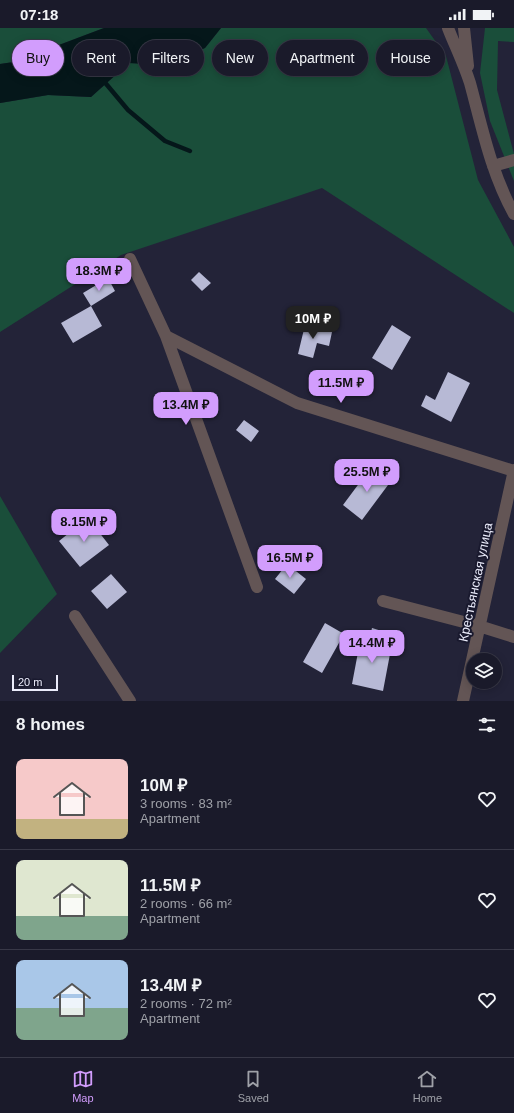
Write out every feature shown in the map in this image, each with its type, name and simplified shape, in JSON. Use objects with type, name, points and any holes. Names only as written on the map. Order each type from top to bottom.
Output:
[{"type":"street","points":[[448,28],[469,81],[493,166],[514,214]]},
{"type":"street","points":[[464,28],[469,81]]},
{"type":"street","points":[[465,42],[471,28]]},
{"type":"street","points":[[493,166],[514,160]]},
{"type":"street","points":[[130,259],[166,336],[257,587]]},
{"type":"street","points":[[166,336],[297,403],[514,471]]},
{"type":"street","name":"Крестьянская улица","points":[[463,701],[514,471]]},
{"type":"street","points":[[383,601],[479,626],[514,637]]},
{"type":"street","points":[[75,616],[130,701]]},
{"type":"green space","points":[[0,28],[104,28],[64,43],[64,40],[12,40],[12,62],[0,64]]},
{"type":"green space","points":[[221,28],[426,28],[435,40],[376,40],[376,76],[445,76],[445,55],[446,56],[478,180],[514,247],[514,313],[322,188],[121,255],[0,332],[0,103],[48,95],[91,97],[114,76],[130,76],[130,63],[138,64],[138,76],[204,76],[205,48]]},
{"type":"green space","points":[[485,28],[514,28],[514,42],[498,41],[497,90],[514,154],[514,181],[490,121],[480,73]]},
{"type":"green space","points":[[0,496],[57,594],[0,653]]},
{"type":"shaded area","points":[[104,28],[221,28],[204,48],[204,40],[138,40],[138,64],[130,63],[130,40],[72,40]]},
{"type":"shaded area","points":[[72,40],[72,76],[114,76],[91,97],[48,95],[0,103],[0,64],[12,62],[12,76],[64,76],[64,43]]},
{"type":"building","points":[[199,272],[211,283],[202,291],[191,280]]},
{"type":"building","points":[[108,278],[115,291],[91,306],[83,293]]},
{"type":"building","points":[[91,306],[102,326],[73,343],[61,323]]},
{"type":"building","points":[[305,325],[332,332],[329,346],[317,343],[313,358],[298,354]]},
{"type":"building","points":[[392,325],[411,337],[392,370],[372,358]]},
{"type":"building","points":[[448,372],[470,383],[451,422],[421,406],[426,395],[435,400]]},
{"type":"building","points":[[244,420],[259,431],[251,442],[236,430]]},
{"type":"building","points":[[372,466],[391,481],[362,520],[343,505]]},
{"type":"building","points":[[88,518],[109,545],[80,567],[59,541]]},
{"type":"building","points":[[287,564],[306,579],[294,594],[275,579]]},
{"type":"building","points":[[111,574],[127,592],[107,609],[91,591]]},
{"type":"building","points":[[325,623],[344,634],[322,673],[303,662]]},
{"type":"building","points":[[372,628],[385,632],[380,652],[390,654],[383,691],[352,684],[359,647],[367,649]]},
{"type":"waterway","points":[[102,79],[128,110],[165,141],[190,151]]}]
